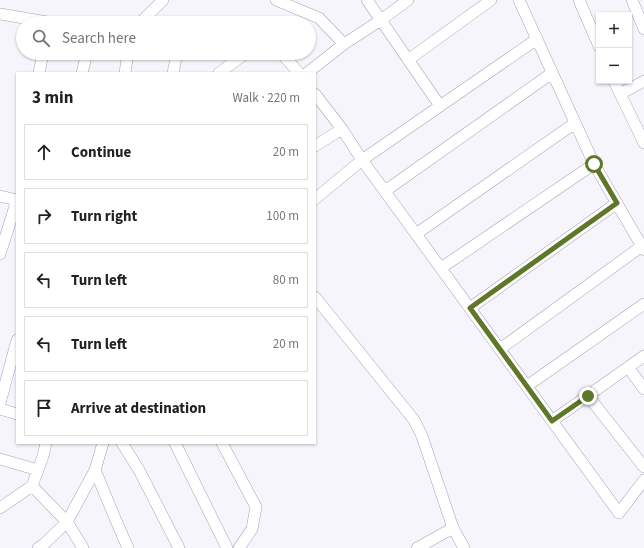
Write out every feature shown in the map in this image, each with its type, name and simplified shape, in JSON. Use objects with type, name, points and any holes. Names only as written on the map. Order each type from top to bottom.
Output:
[{"type":"street","points":[[147,16],[162,0]]},
{"type":"street","points":[[276,0],[314,16]]},
{"type":"street","points":[[367,0],[440,106]]},
{"type":"street","points":[[308,72],[344,44],[408,0]]},
{"type":"street","points":[[408,60],[490,0]]},
{"type":"street","points":[[500,349],[643,248],[594,164],[519,0]]},
{"type":"street","points":[[579,0],[596,39]]},
{"type":"street","points":[[632,0],[644,29]]},
{"type":"street","points":[[0,14],[16,17]]},
{"type":"street","points":[[316,17],[344,44]]},
{"type":"street","points":[[316,198],[362,160],[537,39]]},
{"type":"street","points":[[39,72],[42,60]]},
{"type":"street","points":[[82,72],[85,60]]},
{"type":"street","points":[[125,72],[127,60]]},
{"type":"street","points":[[173,72],[176,60]]},
{"type":"street","points":[[219,72],[236,60]]},
{"type":"street","points":[[288,60],[298,72]]},
{"type":"street","points":[[385,192],[552,73]]},
{"type":"street","points":[[620,94],[644,82]]},
{"type":"street","points":[[615,84],[644,143]]},
{"type":"street","points":[[316,95],[342,129],[385,192],[619,513],[644,480]]},
{"type":"street","points":[[416,234],[575,123]]},
{"type":"street","points":[[316,145],[342,129]]},
{"type":"street","points":[[441,268],[594,164]]},
{"type":"street","points":[[0,196],[16,200]]},
{"type":"street","points":[[0,254],[16,203]]},
{"type":"street","points":[[470,308],[617,203]]},
{"type":"street","points":[[316,298],[414,420],[422,436],[453,528],[464,548]]},
{"type":"street","points":[[527,386],[644,304]]},
{"type":"street","points":[[0,403],[16,344]]},
{"type":"street","points":[[552,421],[644,356]]},
{"type":"street","points":[[628,367],[644,389]]},
{"type":"street","points":[[588,396],[644,467]]},
{"type":"street","points":[[0,409],[16,414]]},
{"type":"street","points":[[0,508],[32,486],[46,444]]},
{"type":"street","points":[[38,548],[67,522],[95,470],[103,444]]},
{"type":"street","points":[[123,444],[139,470],[179,548]]},
{"type":"street","points":[[175,444],[227,548]]},
{"type":"street","points":[[223,444],[256,507],[252,529],[239,548]]},
{"type":"street","points":[[0,459],[38,470]]},
{"type":"street","points":[[95,470],[128,548]]},
{"type":"street","points":[[32,486],[67,522],[83,548]]},
{"type":"street","points":[[417,548],[453,528]]},
{"type":"route","points":[[588,396],[552,421],[470,308],[617,203],[594,164]]}]
